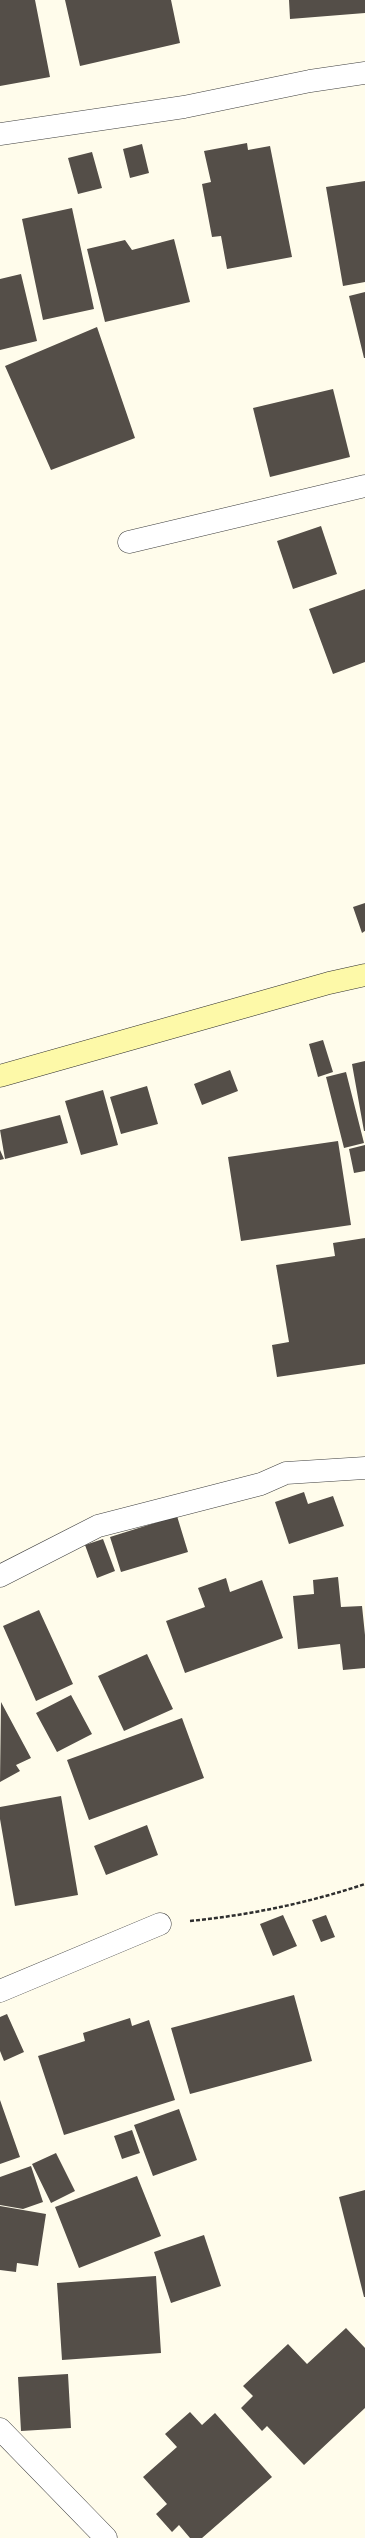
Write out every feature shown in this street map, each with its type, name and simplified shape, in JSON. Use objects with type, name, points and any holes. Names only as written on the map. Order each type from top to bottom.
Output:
[{"type":"main road","points":[[0,1076],[329,983],[365,975]]},
{"type":"street","points":[[0,134],[184,107],[310,81],[365,73]]},
{"type":"street","points":[[129,542],[365,486]]},
{"type":"street","points":[[0,1576],[98,1526],[260,1484],[286,1473],[365,1468]]},
{"type":"street","points":[[0,1991],[160,1924]]},
{"type":"street","points":[[0,2429],[106,2538]]},
{"type":"path","points":[[160,1924],[242,1916],[333,1895],[365,1884]]},
{"type":"building","points":[[0,0],[35,0],[50,77],[0,86]]},
{"type":"building","points":[[65,0],[171,0],[180,43],[80,66]]},
{"type":"building","points":[[289,0],[365,0],[365,13],[290,19]]},
{"type":"building","points":[[247,143],[248,150],[270,146],[292,257],[227,269],[221,236],[212,237],[202,184],[211,182],[204,151]]},
{"type":"building","points":[[142,144],[149,173],[130,178],[123,149]]},
{"type":"building","points":[[92,152],[102,188],[78,194],[68,158]]},
{"type":"building","points":[[365,181],[365,282],[343,286],[326,187]]},
{"type":"building","points":[[72,208],[94,309],[43,320],[22,219]]},
{"type":"building","points":[[174,239],[190,302],[105,322],[87,249],[125,240],[132,250]]},
{"type":"building","points":[[21,274],[37,341],[0,350],[0,279]]},
{"type":"building","points":[[365,292],[365,358],[364,358],[349,296]]},
{"type":"building","points":[[97,327],[135,438],[51,470],[5,366]]},
{"type":"building","points":[[333,389],[350,457],[270,477],[253,408]]},
{"type":"building","points":[[321,526],[337,574],[293,589],[277,541]]},
{"type":"building","points":[[365,589],[365,662],[333,674],[309,609]]},
{"type":"building","points":[[365,903],[365,931],[362,933],[353,907]]},
{"type":"building","points":[[323,1040],[333,1072],[318,1077],[309,1044]]},
{"type":"building","points":[[365,1061],[365,1131],[364,1131],[352,1064]]},
{"type":"building","points":[[230,1070],[238,1091],[202,1105],[194,1084]]},
{"type":"building","points":[[346,1072],[364,1143],[344,1148],[326,1077]]},
{"type":"building","points":[[147,1086],[158,1124],[121,1134],[110,1097]]},
{"type":"building","points":[[103,1090],[118,1145],[81,1155],[65,1101]]},
{"type":"building","points":[[60,1115],[68,1143],[5,1159],[0,1130]]},
{"type":"building","points":[[338,1141],[351,1225],[241,1241],[228,1157]]},
{"type":"building","points":[[365,1145],[365,1171],[354,1173],[349,1149]]},
{"type":"building","points":[[0,1150],[4,1159],[0,1160]]},
{"type":"building","points":[[365,1238],[365,1364],[277,1377],[272,1345],[289,1342],[276,1265],[335,1256],[333,1243]]},
{"type":"building","points":[[304,1492],[308,1504],[333,1496],[344,1526],[289,1544],[275,1502]]},
{"type":"building","points":[[177,1516],[188,1552],[121,1572],[110,1537]]},
{"type":"building","points":[[103,1539],[115,1571],[97,1578],[85,1545]]},
{"type":"building","points":[[338,1577],[341,1607],[362,1606],[365,1635],[365,1668],[343,1670],[340,1644],[298,1649],[293,1596],[314,1594],[313,1580]]},
{"type":"building","points":[[226,1578],[230,1592],[262,1580],[283,1638],[185,1673],[166,1621],[205,1607],[198,1588]]},
{"type":"building","points":[[39,1610],[73,1684],[36,1701],[3,1626]]},
{"type":"building","points":[[147,1654],[173,1709],[124,1731],[98,1676]]},
{"type":"building","points":[[71,1695],[92,1734],[57,1752],[36,1713]]},
{"type":"building","points":[[1,1702],[31,1758],[16,1765],[20,1771],[0,1782]]},
{"type":"building","points":[[182,1718],[204,1778],[89,1820],[67,1760]]},
{"type":"building","points":[[61,1796],[78,1895],[15,1906],[0,1819],[0,1807]]},
{"type":"building","points":[[147,1825],[158,1855],[106,1875],[94,1846]]},
{"type":"building","points":[[283,1915],[297,1946],[273,1956],[260,1924]]},
{"type":"building","points":[[326,1915],[335,1937],[321,1942],[312,1920]]},
{"type":"building","points":[[294,1995],[312,2061],[190,2094],[171,2028]]},
{"type":"building","points":[[7,2014],[24,2052],[4,2061],[0,2051],[0,2017]]},
{"type":"building","points":[[130,2018],[132,2026],[149,2020],[175,2100],[64,2135],[38,2056],[85,2041],[83,2033]]},
{"type":"building","points":[[0,2100],[20,2157],[0,2164]]},
{"type":"building","points":[[179,2109],[197,2160],[153,2176],[134,2125]]},
{"type":"building","points":[[132,2130],[140,2153],[122,2159],[114,2136]]},
{"type":"building","points":[[56,2153],[75,2191],[51,2203],[32,2164]]},
{"type":"building","points":[[31,2166],[43,2202],[23,2209],[0,2205],[0,2177]]},
{"type":"building","points":[[137,2176],[161,2236],[79,2268],[55,2207]]},
{"type":"building","points":[[365,2190],[365,2297],[364,2297],[339,2197]]},
{"type":"building","points":[[0,2206],[46,2214],[38,2266],[17,2263],[16,2272],[0,2270]]},
{"type":"building","points":[[204,2235],[221,2286],[171,2303],[154,2252]]},
{"type":"building","points":[[156,2276],[161,2353],[62,2360],[57,2283]]},
{"type":"building","points":[[346,2328],[365,2348],[365,2408],[304,2465],[267,2426],[262,2431],[241,2408],[253,2396],[243,2386],[288,2344],[307,2364]]},
{"type":"building","points":[[68,2374],[71,2428],[21,2431],[18,2377]]},
{"type":"building","points":[[190,2412],[202,2425],[215,2413],[272,2477],[202,2538],[190,2538],[179,2525],[172,2532],[156,2514],[167,2504],[143,2477],[177,2447],[165,2434]]}]
